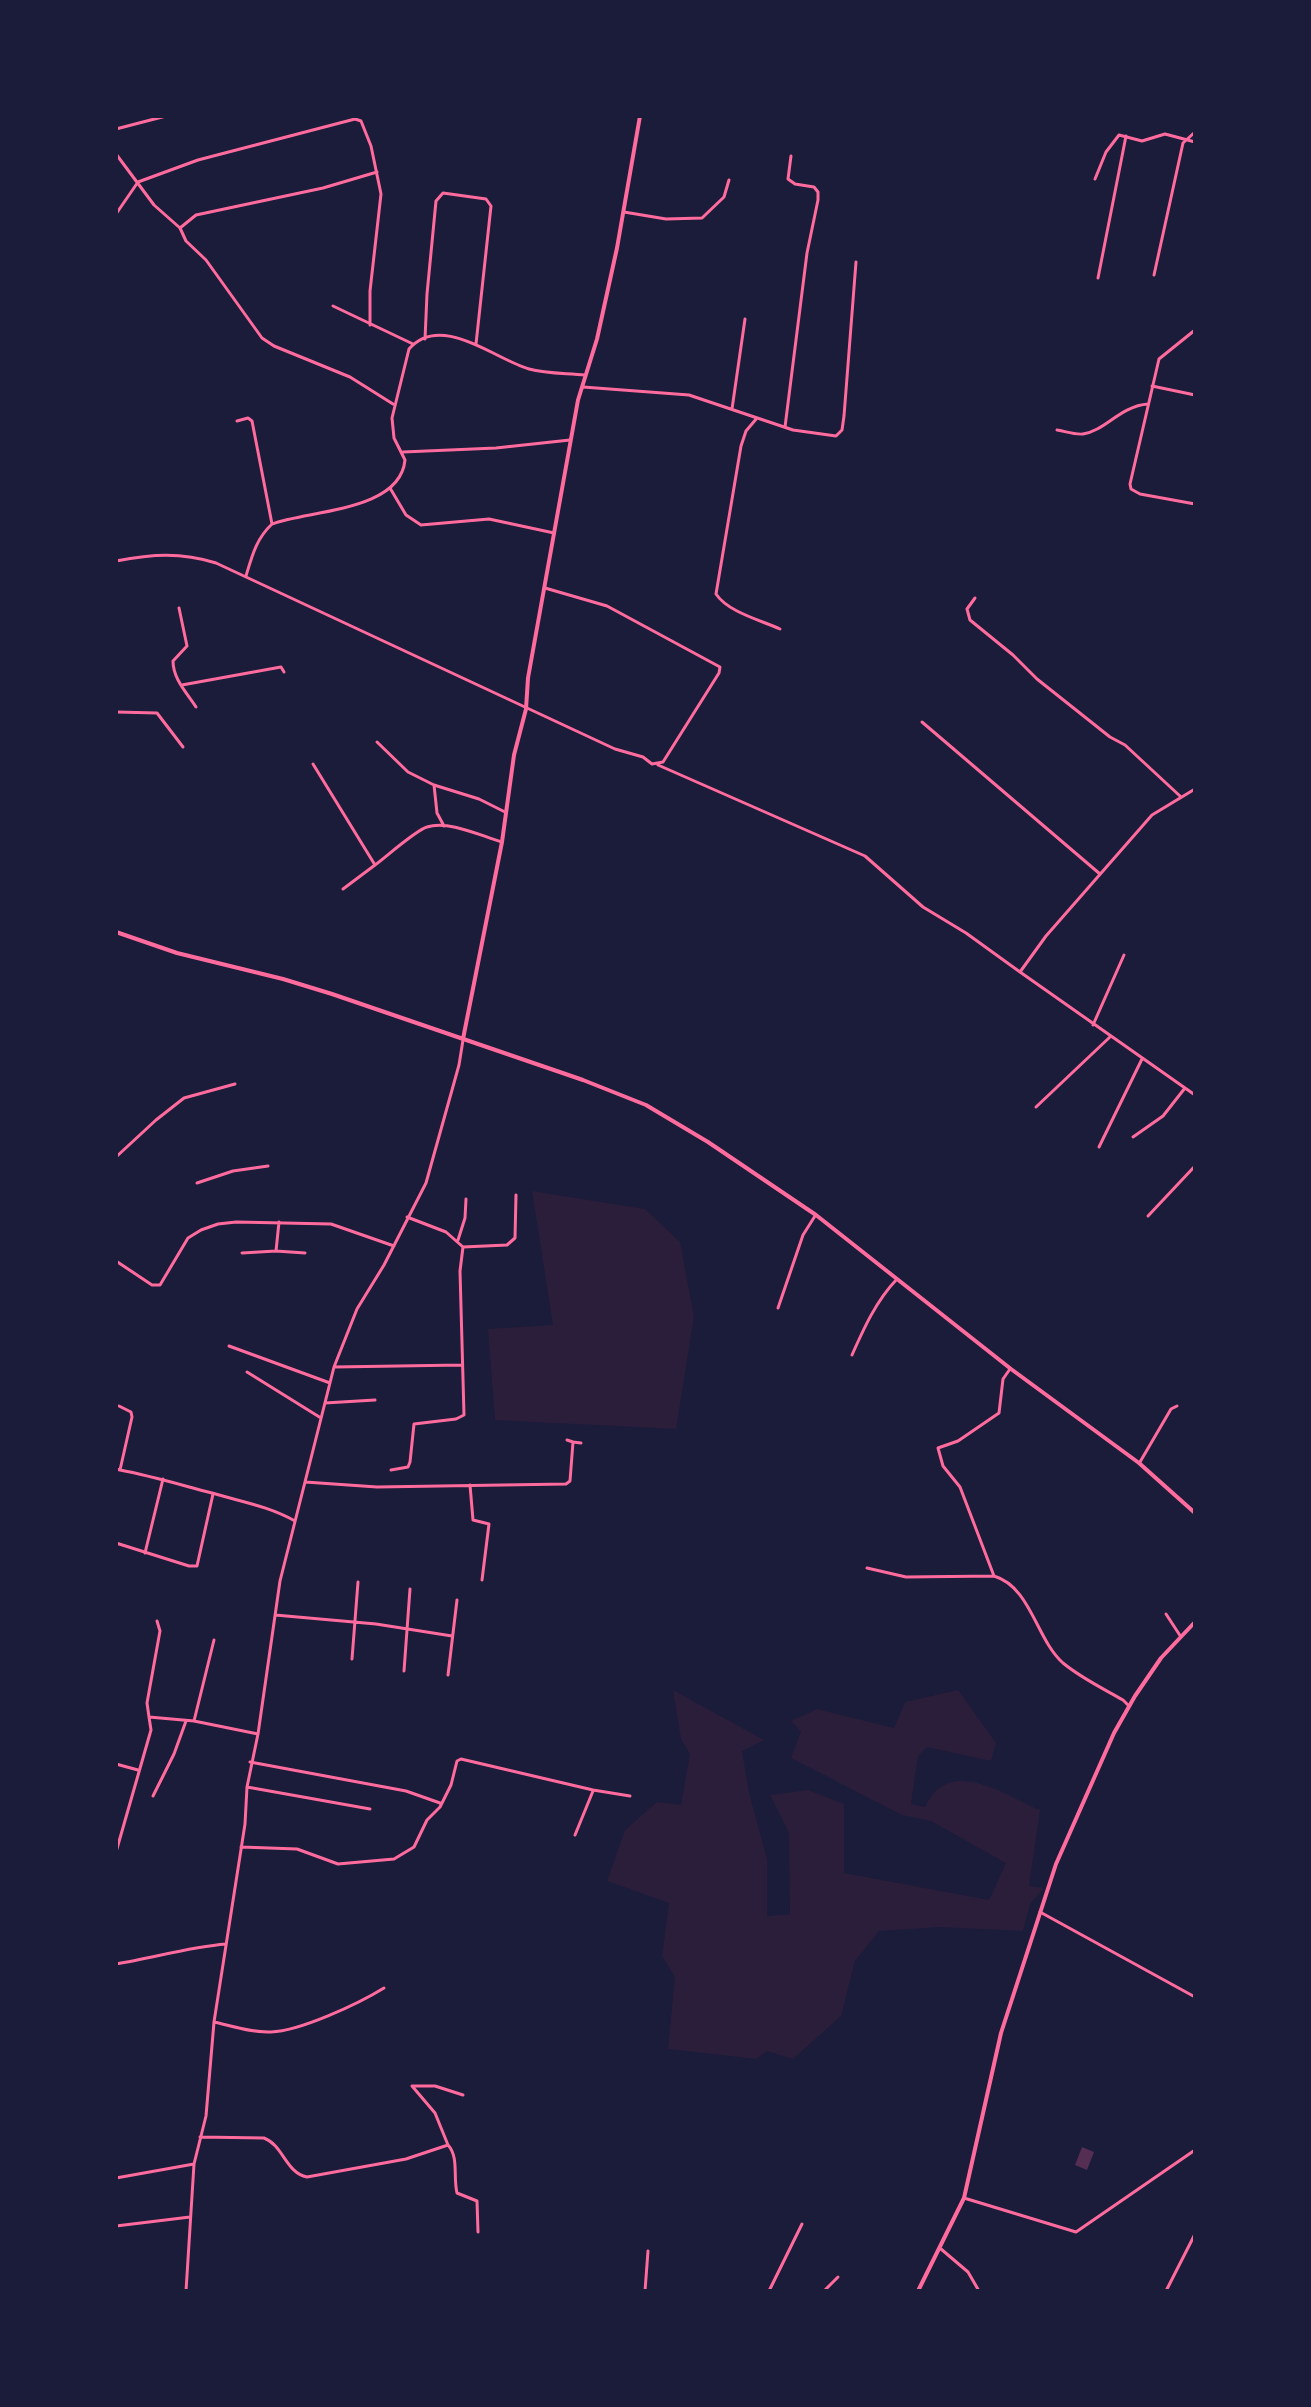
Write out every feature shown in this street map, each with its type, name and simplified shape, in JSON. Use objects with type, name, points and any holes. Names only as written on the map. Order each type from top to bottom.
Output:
[{"type":"street","points":[[116,129],[166,116]]},
{"type":"street","points":[[186,2291],[194,2164],[206,2116],[214,2022],[245,1824],[250,1762],[258,1734],[280,1581],[334,1367],[351,1320],[426,1183],[459,1065],[502,842],[514,755],[526,709],[528,678],[581,387],[597,339],[624,212],[640,116]]},
{"type":"street","points":[[116,214],[138,182],[198,160],[355,119],[361,121],[381,194],[370,291],[370,325]]},
{"type":"street","points":[[1154,275],[1186,139],[1195,132]]},
{"type":"street","points":[[1095,179],[1109,147],[1119,135],[1142,141],[1162,134],[1195,142]]},
{"type":"street","points":[[1098,278],[1126,136]]},
{"type":"street","points":[[116,154],[154,205],[180,228],[186,241],[206,260],[262,338],[274,346],[350,377],[394,404]]},
{"type":"street","points":[[785,427],[807,253],[818,200],[814,187],[795,184],[788,179],[791,156]]},
{"type":"street","points":[[180,228],[196,215],[323,188],[377,172]]},
{"type":"street","points":[[624,212],[666,219],[702,218],[724,197],[729,180]]},
{"type":"street","points":[[425,339],[436,201],[443,193],[486,199],[491,206],[476,344]]},
{"type":"street","points":[[581,387],[689,395],[785,427],[836,436],[842,430],[856,262]]},
{"type":"street","points":[[333,306],[413,345]]},
{"type":"street","points":[[732,409],[745,319]]},
{"type":"street","points":[[1195,330],[1162,355],[1134,460],[1131,489],[1149,496],[1195,504]]},
{"type":"street","points":[[246,576],[254,548],[262,533],[272,524],[341,509],[390,488],[404,469],[403,452],[394,438],[392,418],[409,349],[413,345],[434,336],[452,337],[476,344],[531,370],[585,375]]},
{"type":"street","points":[[1152,386],[1195,395]]},
{"type":"street","points":[[1057,430],[1083,434],[1113,420],[1129,407],[1148,404]]},
{"type":"street","points":[[237,421],[248,418],[252,421],[272,524]]},
{"type":"street","points":[[757,418],[746,431],[741,446],[716,594],[733,608],[780,629]]},
{"type":"street","points":[[403,452],[496,448],[572,440]]},
{"type":"street","points":[[390,488],[406,515],[421,525],[489,519],[555,534]]},
{"type":"street","points":[[116,561],[155,554],[191,555],[246,576],[526,709],[615,749],[643,757],[720,790],[865,856],[923,907],[966,933],[1195,1095]]},
{"type":"street","points":[[545,588],[607,606],[720,667],[663,762],[658,765]]},
{"type":"street","points":[[975,598],[967,609],[970,620],[1037,679],[1110,737],[1125,745],[1181,797]]},
{"type":"street","points":[[179,608],[187,646],[172,666],[196,707]]},
{"type":"street","points":[[182,685],[281,667],[284,672]]},
{"type":"street","points":[[116,712],[157,713],[183,747]]},
{"type":"street","points":[[922,722],[1100,874]]},
{"type":"street","points":[[377,742],[408,772],[507,813]]},
{"type":"street","points":[[313,764],[375,865]]},
{"type":"street","points":[[434,785],[437,813],[444,826]]},
{"type":"street","points":[[1020,972],[1035,950],[1152,815],[1195,789]]},
{"type":"street","points":[[343,889],[423,828],[444,826],[502,842]]},
{"type":"street","points":[[116,932],[177,953],[295,983],[583,1080],[646,1105],[708,1142],[816,1215],[1011,1369],[1139,1463],[1195,1513]]},
{"type":"street","points":[[1093,1025],[1124,955]]},
{"type":"street","points":[[1036,1107],[1111,1036]]},
{"type":"street","points":[[1099,1147],[1142,1059]]},
{"type":"street","points":[[116,1157],[184,1098],[235,1084]]},
{"type":"street","points":[[1133,1137],[1163,1116],[1185,1088]]},
{"type":"street","points":[[197,1183],[233,1171],[268,1166]]},
{"type":"street","points":[[1148,1216],[1195,1166]]},
{"type":"street","points":[[463,1247],[511,1244],[515,1238],[516,1195]]},
{"type":"street","points":[[458,1240],[465,1218],[466,1199]]},
{"type":"street","points":[[778,1308],[803,1235],[816,1215]]},
{"type":"street","points":[[391,1470],[408,1467],[414,1424],[456,1419],[464,1415],[460,1271],[463,1247],[446,1232],[407,1217]]},
{"type":"street","points":[[116,1261],[157,1286],[163,1283],[188,1238],[201,1230],[236,1222],[331,1224],[394,1246]]},
{"type":"street","points":[[276,1251],[279,1222]]},
{"type":"street","points":[[242,1253],[305,1253]]},
{"type":"street","points":[[852,1355],[870,1317],[897,1279]]},
{"type":"street","points":[[229,1346],[330,1383]]},
{"type":"street","points":[[334,1367],[463,1365]]},
{"type":"street","points":[[994,1576],[970,1510],[953,1476],[943,1466],[938,1448],[958,1441],[996,1416],[1000,1409],[1003,1379],[1011,1369]]},
{"type":"street","points":[[247,1372],[321,1418]]},
{"type":"street","points":[[325,1403],[375,1400]]},
{"type":"street","points":[[119,1406],[131,1412],[132,1417],[118,1470],[163,1478],[275,1510],[295,1521]]},
{"type":"street","points":[[1139,1463],[1171,1409],[1177,1406]]},
{"type":"street","points":[[567,1440],[581,1443]]},
{"type":"street","points":[[304,1482],[377,1487],[566,1484],[570,1481],[573,1442]]},
{"type":"street","points":[[116,1456],[122,1457]]},
{"type":"street","points":[[145,1553],[163,1478]]},
{"type":"street","points":[[470,1485],[473,1520],[489,1524],[482,1580]]},
{"type":"street","points":[[116,1543],[189,1566],[199,1565],[213,1494]]},
{"type":"street","points":[[867,1568],[906,1577],[994,1576],[1004,1580],[1017,1590],[1061,1662],[1129,1706]]},
{"type":"street","points":[[352,1659],[358,1582]]},
{"type":"street","points":[[404,1671],[410,1589]]},
{"type":"street","points":[[448,1675],[457,1600]]},
{"type":"street","points":[[1166,1614],[1181,1637]]},
{"type":"street","points":[[275,1615],[407,1628],[452,1636]]},
{"type":"street","points":[[116,1852],[151,1730],[147,1703],[160,1631],[157,1621]]},
{"type":"street","points":[[918,2291],[964,2198],[1001,2033],[1056,1864],[1129,1706],[1149,1674],[1195,1622]]},
{"type":"street","points":[[194,1721],[214,1640]]},
{"type":"street","points":[[149,1717],[194,1721],[258,1734]]},
{"type":"street","points":[[153,1796],[186,1721]]},
{"type":"street","points":[[241,1847],[297,1849],[338,1864],[394,1859],[414,1847],[427,1820],[451,1785],[457,1761],[461,1759],[630,1796]]},
{"type":"street","points":[[250,1762],[406,1791],[440,1803]]},
{"type":"street","points":[[116,1764],[138,1770]]},
{"type":"street","points":[[247,1787],[370,1809]]},
{"type":"street","points":[[575,1835],[593,1790]]},
{"type":"street","points":[[1040,1912],[1195,1997]]},
{"type":"street","points":[[116,1964],[199,1946],[226,1944]]},
{"type":"street","points":[[214,2022],[256,2031],[280,2031],[358,2004],[384,1988]]},
{"type":"street","points":[[463,2095],[435,2086],[412,2086],[435,2113],[448,2145],[453,2148],[457,2193],[477,2201],[478,2232]]},
{"type":"street","points":[[200,2137],[257,2136],[271,2140],[296,2173],[307,2177],[406,2159],[448,2145]]},
{"type":"street","points":[[964,2198],[1076,2232],[1195,2150]]},
{"type":"street","points":[[116,2178],[194,2164]]},
{"type":"street","points":[[116,2226],[190,2217]]},
{"type":"street","points":[[769,2291],[802,2224]]},
{"type":"street","points":[[1166,2291],[1195,2234]]},
{"type":"street","points":[[941,2249],[968,2272],[979,2291]]},
{"type":"street","points":[[645,2291],[648,2251]]},
{"type":"street","points":[[824,2291],[838,2277]]},
{"type":"shaded area","points":[[532,1191],[645,1209],[680,1242],[694,1317],[676,1429],[495,1420],[488,1329],[553,1325]]},
{"type":"shaded area","points":[[673,1690],[764,1740],[742,1751],[749,1793],[767,1859],[767,1916],[790,1914],[789,1833],[770,1795],[808,1790],[844,1804],[844,1873],[989,1900],[1006,1863],[931,1821],[902,1815],[791,1758],[801,1732],[791,1721],[817,1709],[894,1728],[905,1702],[958,1690],[996,1743],[991,1761],[927,1747],[918,1756],[911,1804],[925,1807],[935,1792],[948,1783],[962,1781],[994,1788],[1040,1810],[1029,1886],[1044,1888],[1030,1904],[1023,1931],[941,1927],[879,1931],[855,1961],[841,2016],[793,2059],[767,2051],[756,2059],[668,2049],[675,1977],[662,1956],[669,1903],[607,1881],[625,1830],[657,1802],[681,1805],[690,1754],[681,1739]]},
{"type":"building","points":[[1082,2147],[1094,2152],[1087,2170],[1075,2165]]}]
